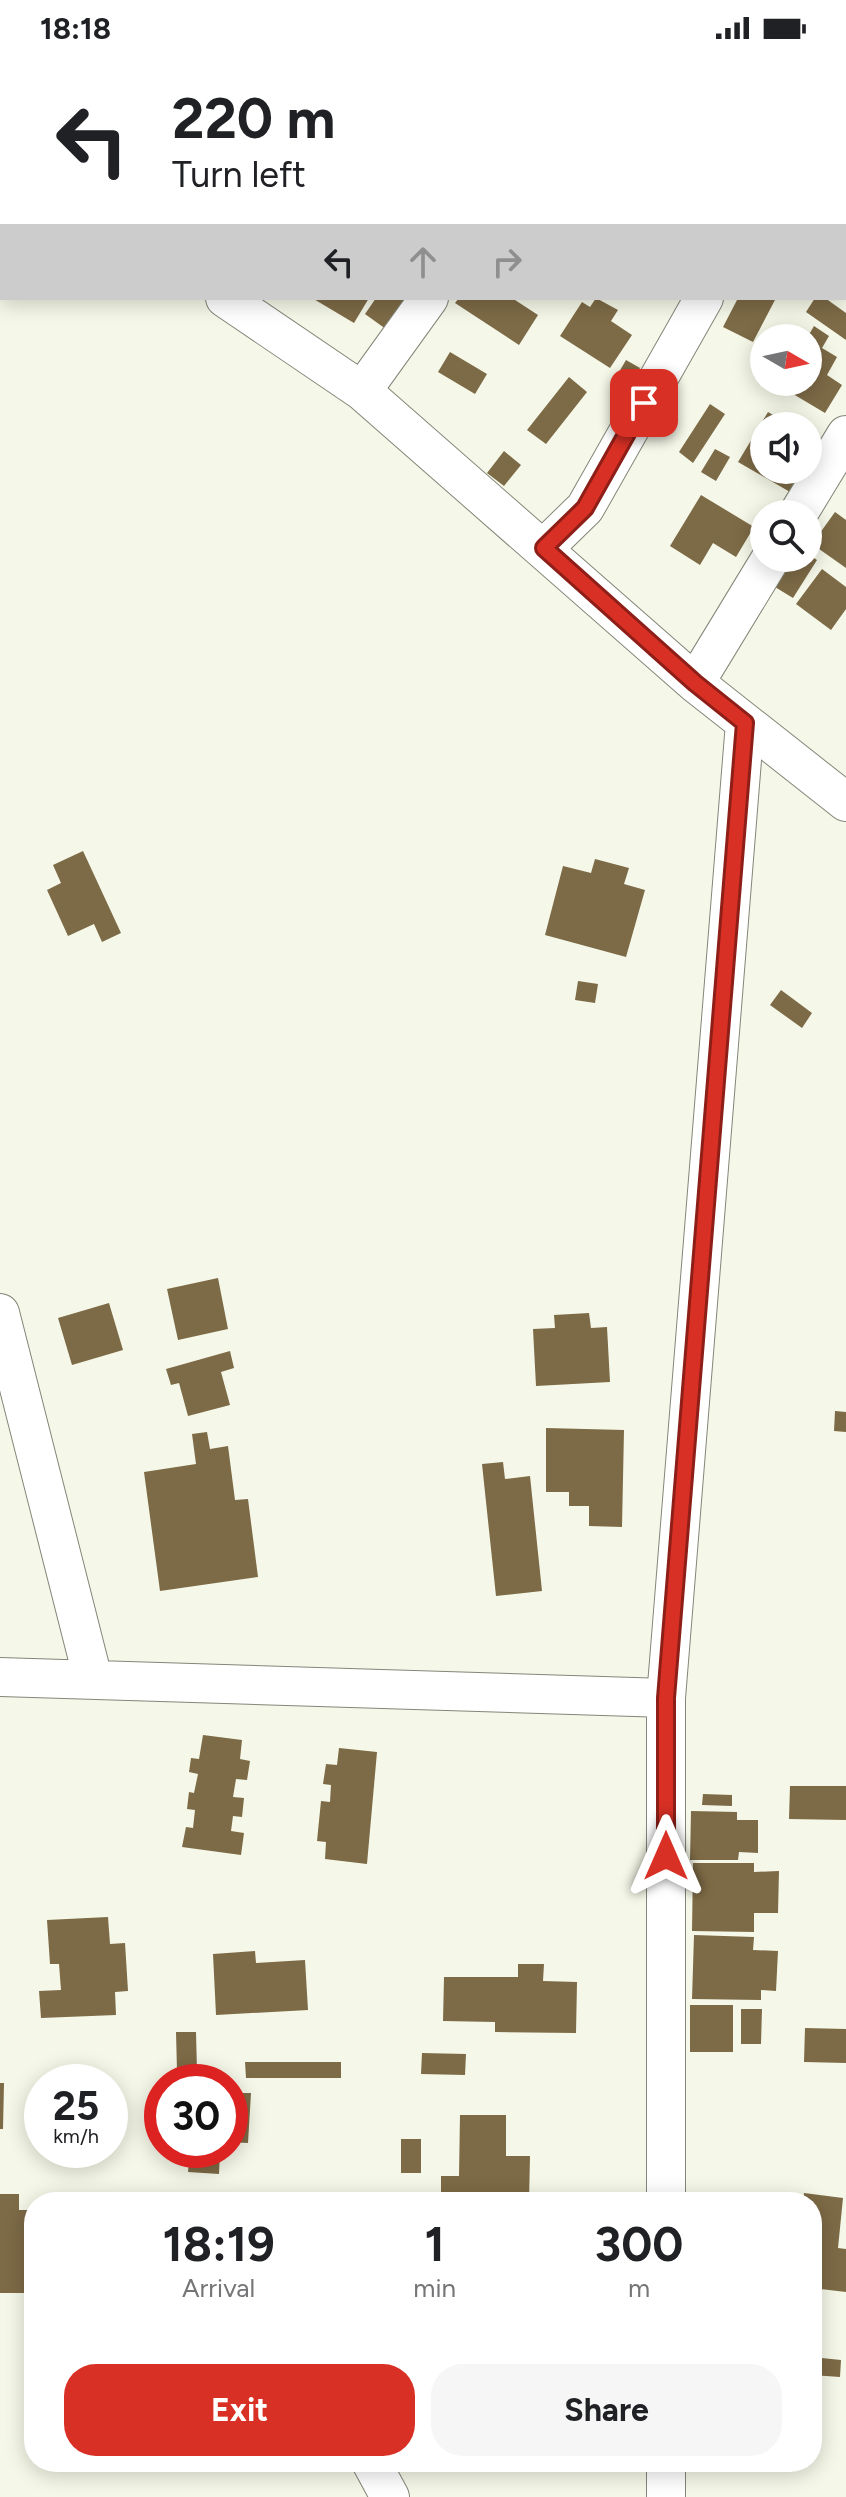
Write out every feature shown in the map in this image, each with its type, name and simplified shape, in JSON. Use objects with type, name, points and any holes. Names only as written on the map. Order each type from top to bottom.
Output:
[{"type":"street","points":[[228,300],[362,391],[695,683],[846,802]]},
{"type":"street","points":[[362,391],[428,300]]},
{"type":"street","points":[[544,548],[585,508],[703,300]]},
{"type":"street","points":[[807,500],[846,435]]},
{"type":"street","points":[[695,683],[762,572]]},
{"type":"street","points":[[666,2192],[666,1698],[745,723]]},
{"type":"street","points":[[0,1313],[93,1679]]},
{"type":"street","points":[[0,1677],[666,1698]]},
{"type":"street","points":[[376,2472],[390,2497]]},
{"type":"street","points":[[666,2472],[666,2497]]},
{"type":"building","points":[[315,300],[368,300],[354,323]]},
{"type":"building","points":[[375,300],[412,300],[390,332],[365,314]]},
{"type":"building","points":[[457,300],[515,300],[538,315],[519,345],[455,303]]},
{"type":"building","points":[[595,300],[600,300],[618,310],[611,321],[632,335],[610,368],[560,336],[582,302],[590,307]]},
{"type":"building","points":[[737,300],[775,300],[762,324],[750,324],[750,340],[723,327]]},
{"type":"building","points":[[814,300],[828,300],[846,313],[846,340],[806,312]]},
{"type":"building","points":[[822,331],[829,336],[822,348]]},
{"type":"building","points":[[822,348],[837,357],[827,375],[842,385],[825,413],[796,396],[822,396]]},
{"type":"building","points":[[450,352],[487,374],[475,394],[438,372]]},
{"type":"building","points":[[626,360],[640,368],[629,387],[615,379]]},
{"type":"building","points":[[569,377],[587,392],[546,444],[527,430]]},
{"type":"building","points":[[710,404],[725,414],[693,463],[679,452]]},
{"type":"building","points":[[750,442],[750,469],[738,462]]},
{"type":"building","points":[[715,449],[730,457],[716,481],[701,472]]},
{"type":"building","points":[[504,451],[521,465],[504,486],[487,473]]},
{"type":"building","points":[[776,484],[795,484],[790,492]]},
{"type":"building","points":[[701,495],[750,525],[750,534],[736,557],[713,543],[700,565],[670,546]]},
{"type":"building","points":[[835,512],[846,520],[846,568],[822,551],[822,530]]},
{"type":"building","points":[[822,569],[846,587],[846,609],[831,630],[796,604]]},
{"type":"building","points":[[785,572],[809,572],[793,598],[775,587]]},
{"type":"building","points":[[83,851],[121,933],[102,942],[94,924],[68,936],[47,890],[61,883],[53,865]]},
{"type":"building","points":[[595,859],[629,868],[624,884],[645,890],[626,957],[545,935],[563,866],[591,873]]},
{"type":"building","points":[[578,981],[598,984],[595,1003],[575,1000]]},
{"type":"building","points":[[781,990],[812,1013],[802,1028],[770,1005]]},
{"type":"building","points":[[218,1278],[228,1329],[178,1340],[167,1289]]},
{"type":"building","points":[[109,1303],[123,1350],[72,1365],[58,1318]]},
{"type":"building","points":[[589,1313],[591,1328],[607,1327],[610,1382],[536,1386],[533,1329],[555,1328],[554,1315]]},
{"type":"building","points":[[230,1351],[234,1368],[221,1372],[230,1405],[188,1416],[179,1383],[171,1385],[166,1369]]},
{"type":"building","points":[[835,1411],[846,1412],[846,1432],[834,1431]]},
{"type":"building","points":[[546,1428],[624,1430],[622,1527],[589,1526],[589,1506],[569,1506],[569,1492],[546,1492]]},
{"type":"building","points":[[207,1432],[210,1449],[228,1446],[235,1500],[248,1499],[258,1577],[160,1591],[144,1472],[196,1464],[192,1434]]},
{"type":"building","points":[[503,1462],[505,1479],[530,1476],[542,1591],[496,1596],[482,1464]]},
{"type":"building","points":[[203,1735],[242,1740],[240,1759],[250,1761],[247,1780],[236,1779],[233,1797],[244,1798],[242,1817],[233,1816],[231,1831],[244,1833],[241,1855],[182,1847],[186,1827],[193,1828],[195,1810],[187,1809],[189,1792],[194,1793],[198,1774],[189,1772],[191,1758],[199,1759]]},
{"type":"building","points":[[339,1748],[377,1752],[367,1864],[325,1859],[326,1842],[317,1841],[321,1801],[330,1802],[331,1785],[323,1784],[326,1764],[337,1765]]},
{"type":"building","points":[[790,1786],[846,1786],[846,1820],[789,1819]]},
{"type":"building","points":[[703,1794],[732,1795],[732,1806],[702,1805]]},
{"type":"building","points":[[691,1811],[737,1812],[737,1820],[758,1820],[758,1853],[739,1852],[738,1860],[690,1860]]},
{"type":"building","points":[[693,1863],[754,1863],[754,1872],[779,1871],[778,1913],[754,1913],[754,1932],[692,1931]]},
{"type":"building","points":[[108,1917],[110,1944],[125,1943],[128,1991],[115,1992],[116,2015],[41,2018],[39,1991],[61,1990],[59,1964],[50,1964],[47,1920]]},
{"type":"building","points":[[694,1935],[754,1937],[753,1950],[778,1951],[776,1991],[761,1990],[761,2000],[692,1999]]},
{"type":"building","points":[[255,1951],[256,1963],[305,1960],[308,2010],[216,2015],[213,1954]]},
{"type":"building","points":[[518,1964],[544,1964],[543,1981],[577,1982],[576,2033],[495,2032],[495,2022],[443,2021],[444,1977],[518,1977]]},
{"type":"building","points":[[690,2005],[733,2005],[733,2052],[690,2052]]},
{"type":"building","points":[[741,2009],[762,2009],[761,2044],[741,2044]]},
{"type":"building","points":[[805,2028],[846,2029],[846,2063],[804,2062]]},
{"type":"building","points":[[176,2032],[196,2032],[197,2064],[177,2064]]},
{"type":"building","points":[[422,2053],[466,2054],[465,2075],[421,2074]]},
{"type":"building","points":[[341,2062],[341,2078],[248,2078],[248,2064],[245,2064]]},
{"type":"building","points":[[0,2083],[4,2083],[3,2129],[0,2129]]},
{"type":"building","points":[[248,2093],[251,2093],[248,2143]]},
{"type":"building","points":[[460,2115],[506,2115],[506,2156],[530,2156],[529,2192],[441,2192],[441,2176],[459,2176]]},
{"type":"building","points":[[401,2139],[421,2139],[421,2173],[401,2173]]},
{"type":"building","points":[[188,2168],[219,2168],[219,2174],[188,2172]]},
{"type":"building","points":[[0,2194],[19,2194],[19,2210],[24,2210],[24,2293],[0,2293]]},
{"type":"building","points":[[822,2195],[843,2198],[838,2248],[846,2249],[846,2292],[822,2289]]},
{"type":"building","points":[[822,2358],[841,2360],[840,2377],[822,2376]]},
{"type":"route","points":[[644,403],[585,508],[544,548],[695,683],[745,723],[666,1698],[666,1856]]}]
